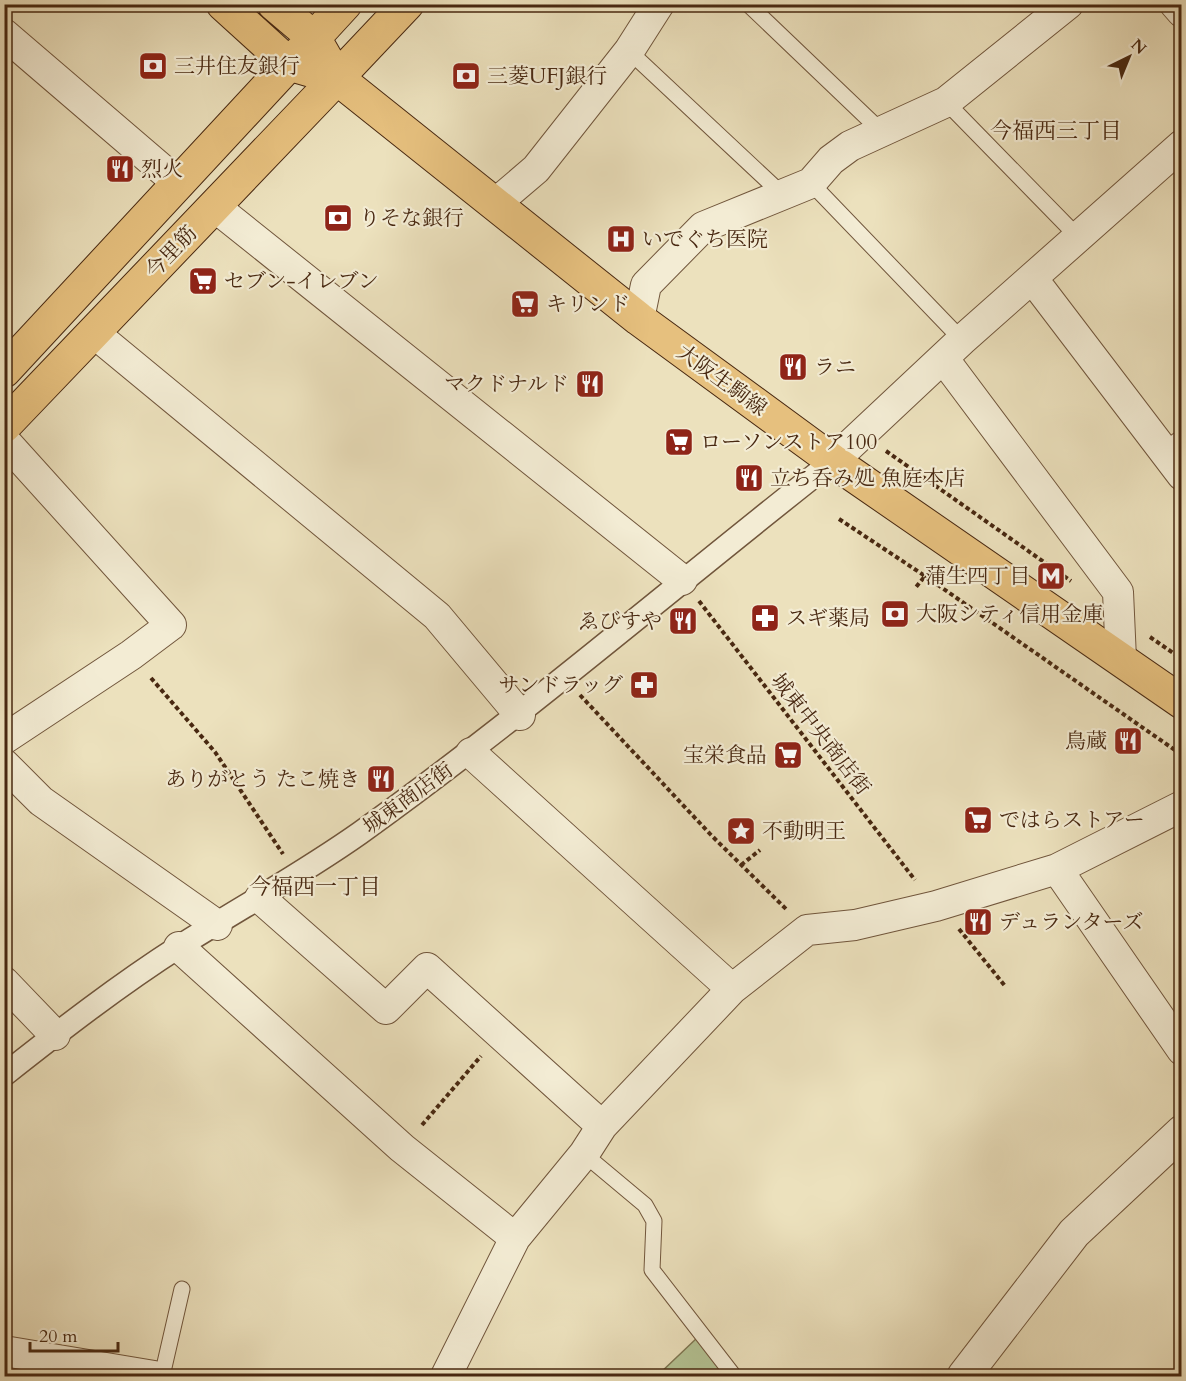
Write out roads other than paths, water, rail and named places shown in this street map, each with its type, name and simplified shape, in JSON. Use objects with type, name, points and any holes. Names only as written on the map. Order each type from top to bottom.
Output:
[{"type":"main road","points":[[223,4],[289,64],[337,78]]},
{"type":"main road","points":[[274,4],[314,38],[337,78]]},
{"type":"main road","name":"今里筋","points":[[6,368],[345,4]]},
{"type":"main road","name":"今里筋","points":[[4,426],[407,4]]},
{"type":"main road","name":"大阪生駒線","points":[[337,78],[639,319],[833,461],[1182,702]]},
{"type":"street","points":[[495,204],[536,169],[629,51],[659,4]]},
{"type":"street","points":[[639,319],[646,285],[704,226],[784,196],[811,183],[831,160],[850,146],[883,133],[946,102],[1068,4]]},
{"type":"street","points":[[1175,4],[1182,12]]},
{"type":"street","points":[[7,39],[179,184]]},
{"type":"street","points":[[833,461],[953,349],[1182,145]]},
{"type":"street","points":[[215,207],[682,579]]},
{"type":"street","points":[[1032,278],[1172,444],[1182,475]]},
{"type":"street","points":[[94,333],[437,616],[520,715]]},
{"type":"street","points":[[953,349],[1118,592],[1117,614],[1121,659]]},
{"type":"street","points":[[4,440],[171,625],[131,655],[4,739]]},
{"type":"street","name":"城東商店街","points":[[4,1075],[55,1035],[179,947],[296,875],[471,753],[520,715],[682,579],[833,461]]},
{"type":"street","points":[[471,753],[732,989]]},
{"type":"street","points":[[4,764],[41,801],[217,925]]},
{"type":"street","points":[[446,1377],[515,1238],[584,1154],[603,1126],[732,989],[807,930],[855,925],[938,906],[1057,869],[1182,806]]},
{"type":"street","points":[[1057,869],[1182,1050]]},
{"type":"street","points":[[260,898],[386,1009],[427,968],[603,1126]]},
{"type":"street","points":[[179,947],[402,1149],[515,1238]]},
{"type":"street","points":[[4,981],[55,1035]]},
{"type":"street","points":[[966,1376],[1074,1233],[1182,1132]]},
{"type":"street","points":[[4,1351],[154,1377]]},
{"type":"lane","points":[[748,4],[883,133]]},
{"type":"lane","points":[[629,51],[784,196]]},
{"type":"lane","points":[[946,102],[1078,237]]},
{"type":"lane","points":[[811,183],[953,349]]},
{"type":"lane","points":[[584,1154],[645,1205],[654,1221],[652,1270],[734,1377]]},
{"type":"lane","points":[[162,1377],[182,1288]]},
{"type":"place","name":"三井住友銀行","points":[[153,66]]},
{"type":"place","name":"三菱UFJ銀行","points":[[466,76]]},
{"type":"place","name":"烈火","points":[[120,169]]},
{"type":"place","name":"りそな銀行","points":[[338,218]]},
{"type":"place","name":"いでぐち医院","points":[[621,239]]},
{"type":"place","name":"セブン-イレブン","points":[[203,281]]},
{"type":"place","name":"キリンド","points":[[525,304]]},
{"type":"place","name":"ラニ","points":[[793,367]]},
{"type":"place","name":"マクドナルド","points":[[590,384]]},
{"type":"place","name":"ローソンストア100","points":[[679,442]]},
{"type":"place","name":"立ち呑み処 魚庭本店","points":[[749,478]]},
{"type":"place","name":"蒲生四丁目","points":[[1051,576]]},
{"type":"place","name":"大阪シティ信用金庫","points":[[895,614]]},
{"type":"place","name":"スギ薬局","points":[[765,618]]},
{"type":"place","name":"ゑびすや","points":[[683,621]]},
{"type":"place","name":"サンドラッグ","points":[[644,685]]},
{"type":"place","name":"鳥蔵","points":[[1128,741]]},
{"type":"place","name":"宝栄食品","points":[[788,755]]},
{"type":"place","name":"ありがとう たこ焼き","points":[[381,779]]},
{"type":"place","name":"ではらストアー","points":[[978,820]]},
{"type":"place","name":"不動明王","points":[[741,831]]},
{"type":"place","name":"デュランターズ","points":[[978,922]]},
{"type":"district","name":"今福西三丁目","points":[[1056,130]]},
{"type":"district","name":"今福西一丁目","points":[[315,886]]}]
